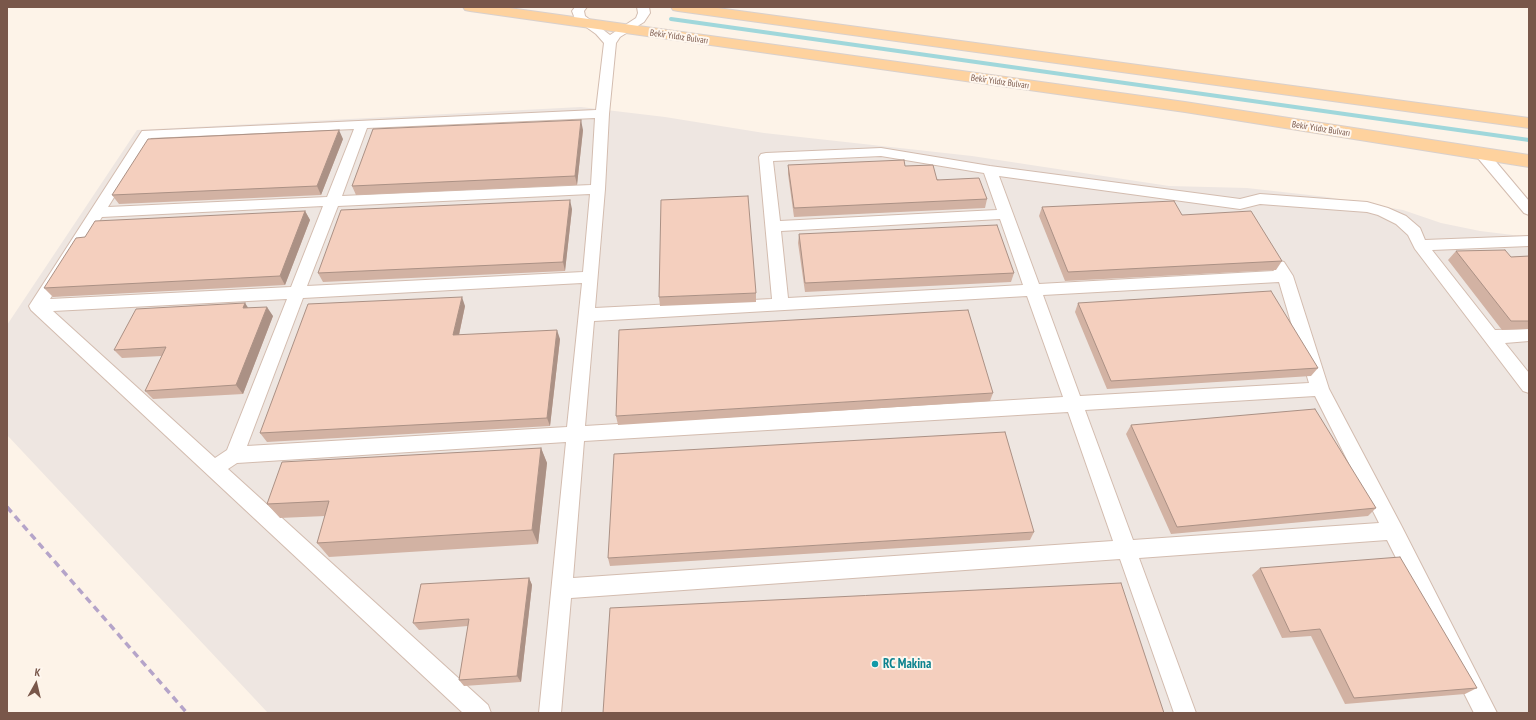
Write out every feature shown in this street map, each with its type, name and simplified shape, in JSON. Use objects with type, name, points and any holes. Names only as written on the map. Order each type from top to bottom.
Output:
[{"type":"main road","name":"Bekir Yıldız Bulvarı","points":[[470,7],[625,30],[1185,107],[1529,161]]},
{"type":"main road","points":[[678,7],[1529,123]]},
{"type":"street","points":[[580,7],[578,11],[579,17],[600,32],[610,42]]},
{"type":"street","points":[[550,713],[598,189],[602,114],[610,42],[616,35],[640,20],[644,13],[643,7]]},
{"type":"street","points":[[37,306],[147,134],[602,114]]},
{"type":"street","points":[[234,455],[362,125]]},
{"type":"street","points":[[781,304],[766,157],[881,152],[990,170],[1240,204],[1260,199],[1375,208],[1393,215],[1415,232],[1420,245],[1529,386]]},
{"type":"street","points":[[1482,154],[1529,210]]},
{"type":"street","points":[[990,170],[1185,713]]},
{"type":"street","points":[[97,212],[598,189]]},
{"type":"street","points":[[1240,204],[1248,217]]},
{"type":"street","points":[[773,226],[1006,214]]},
{"type":"street","points":[[1420,245],[1529,241]]},
{"type":"street","points":[[1273,257],[1285,276],[1320,389],[1486,713]]},
{"type":"street","points":[[586,315],[1285,276]]},
{"type":"street","points":[[37,306],[590,277]]},
{"type":"street","points":[[37,306],[480,713]]},
{"type":"street","points":[[1491,337],[1529,335]]},
{"type":"street","points":[[214,468],[234,455],[1320,389]]},
{"type":"street","points":[[562,588],[1394,531]]},
{"type":"shaded area","points":[[581,107],[665,117],[764,133],[972,156],[1169,186],[1247,188],[1327,197],[1403,210],[1441,223],[1480,231],[1529,237],[1529,713],[268,713],[7,435],[7,325],[137,130]]},
{"type":"building","points":[[581,120],[575,176],[352,186],[373,129]]},
{"type":"building","points":[[339,130],[317,186],[112,195],[148,139]]},
{"type":"building","points":[[904,160],[905,166],[933,165],[937,180],[979,178],[987,199],[794,208],[788,165]]},
{"type":"building","points":[[748,196],[756,293],[659,297],[661,200]]},
{"type":"building","points":[[570,200],[563,262],[318,273],[341,210]]},
{"type":"building","points":[[1174,201],[1182,215],[1251,211],[1282,261],[1068,272],[1042,207]]},
{"type":"building","points":[[305,211],[280,276],[44,288],[76,238],[85,237],[95,221]]},
{"type":"building","points":[[997,225],[1014,273],[805,283],[799,234]]},
{"type":"building","points":[[1505,250],[1511,257],[1529,256],[1529,321],[1511,321],[1456,251]]},
{"type":"building","points":[[1271,291],[1318,368],[1111,381],[1078,303]]},
{"type":"building","points":[[462,297],[453,335],[557,330],[547,418],[260,433],[308,304]]},
{"type":"building","points":[[245,303],[243,308],[267,307],[236,385],[145,391],[166,347],[114,350],[136,309]]},
{"type":"building","points":[[968,310],[993,393],[616,416],[619,330]]},
{"type":"building","points":[[1315,409],[1376,508],[1177,527],[1131,425]]},
{"type":"building","points":[[1005,432],[1034,532],[608,558],[614,454]]},
{"type":"building","points":[[541,448],[532,530],[317,543],[329,501],[267,504],[282,462]]},
{"type":"building","points":[[1400,557],[1477,688],[1354,698],[1320,629],[1290,632],[1260,568]]},
{"type":"building","points":[[529,578],[517,676],[459,680],[469,619],[413,623],[421,584]]},
{"type":"building","name":"RC Makina","points":[[1121,583],[1164,713],[603,713],[610,608]]},
{"type":"waterway","points":[[671,19],[1529,140]]},
{"type":"railway","points":[[7,507],[187,713]]},
{"type":"place","name":"RC Makina","points":[[875,664]]}]
